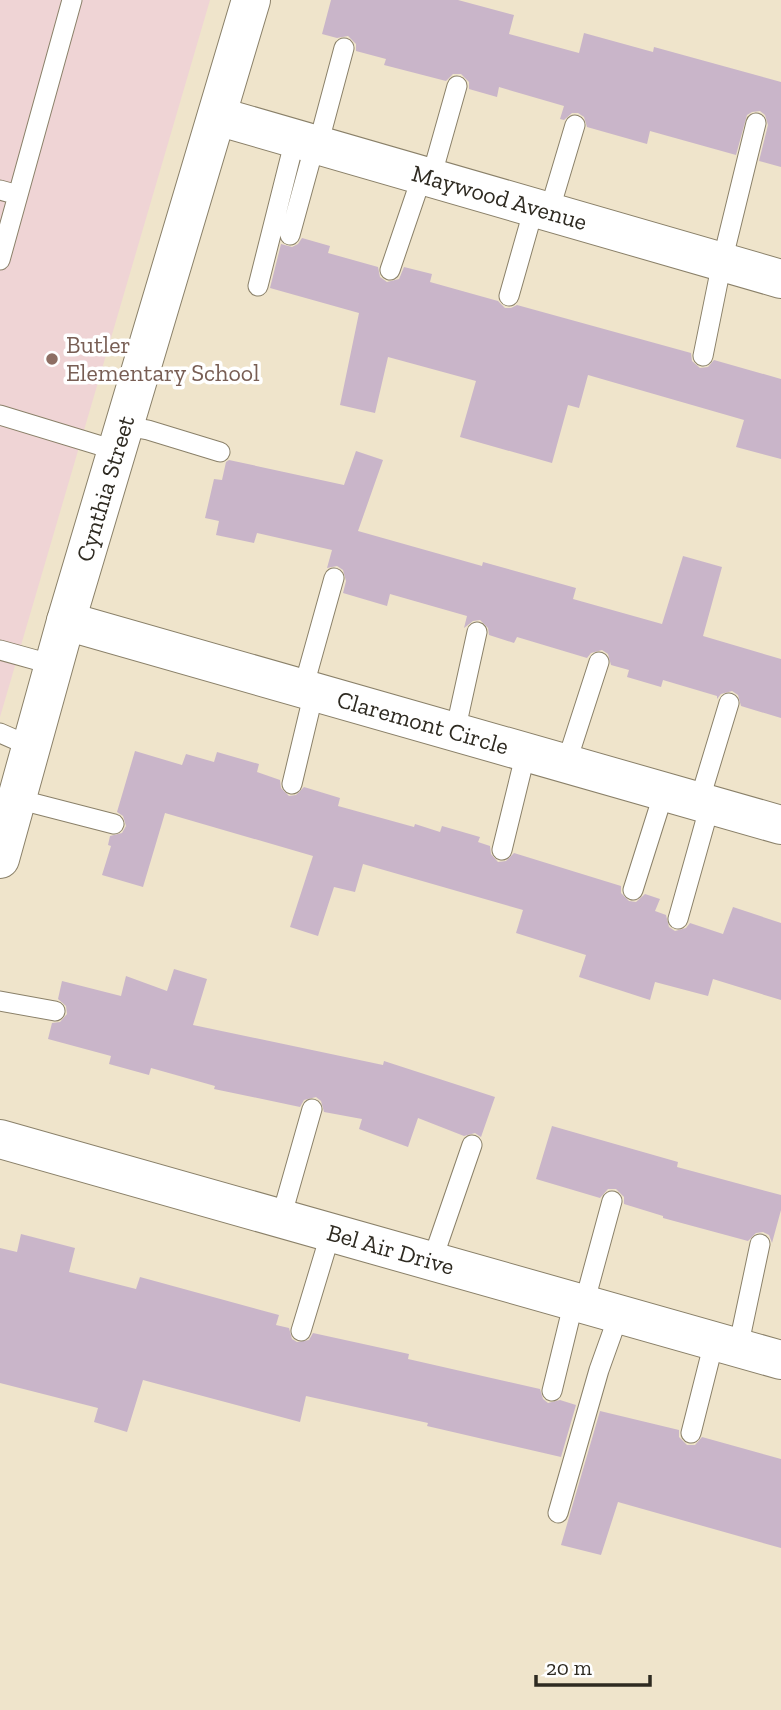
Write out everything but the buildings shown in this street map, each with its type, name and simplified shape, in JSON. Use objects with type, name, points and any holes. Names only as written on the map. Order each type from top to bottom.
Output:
[{"type":"street","name":"Cynthia Street","points":[[0,859],[17,799],[16,740],[54,665],[251,0]]},
{"type":"street","name":"Maywood Avenue","points":[[217,117],[781,279]]},
{"type":"street","name":"Claremont Circle","points":[[66,621],[781,825]]},
{"type":"street","name":"Bel Air Drive","points":[[0,1139],[781,1360]]},
{"type":"lane","points":[[0,260],[9,193],[72,0]]},
{"type":"lane","points":[[258,286],[344,48]]},
{"type":"lane","points":[[390,270],[427,177],[457,86]]},
{"type":"lane","points":[[702,356],[756,123]]},
{"type":"lane","points":[[509,296],[575,125]]},
{"type":"lane","points":[[290,235],[309,143]]},
{"type":"lane","points":[[0,415],[122,438],[148,430],[220,452]]},
{"type":"lane","points":[[292,784],[308,690],[334,578]]},
{"type":"lane","points":[[455,732],[477,632]]},
{"type":"lane","points":[[0,650],[54,665]]},
{"type":"lane","points":[[566,764],[599,662]]},
{"type":"lane","points":[[633,890],[691,799],[729,702]]},
{"type":"lane","points":[[502,849],[526,752]]},
{"type":"lane","points":[[17,799],[114,824]]},
{"type":"lane","points":[[678,919],[691,799]]},
{"type":"lane","points":[[0,1001],[55,1011]]},
{"type":"lane","points":[[281,1218],[313,1109]]},
{"type":"lane","points":[[432,1261],[471,1145]]},
{"type":"lane","points":[[552,1391],[592,1306],[612,1201]]},
{"type":"lane","points":[[301,1331],[331,1232]]},
{"type":"lane","points":[[691,1433],[726,1345],[760,1244]]},
{"type":"lane","points":[[558,1513],[599,1370],[592,1306]]},
{"type":"shaded area","name":"Butler Elementary School","points":[[0,0],[210,0],[0,717]]},
{"type":"place","name":"Butler Elementary School","points":[[52,359]]}]
